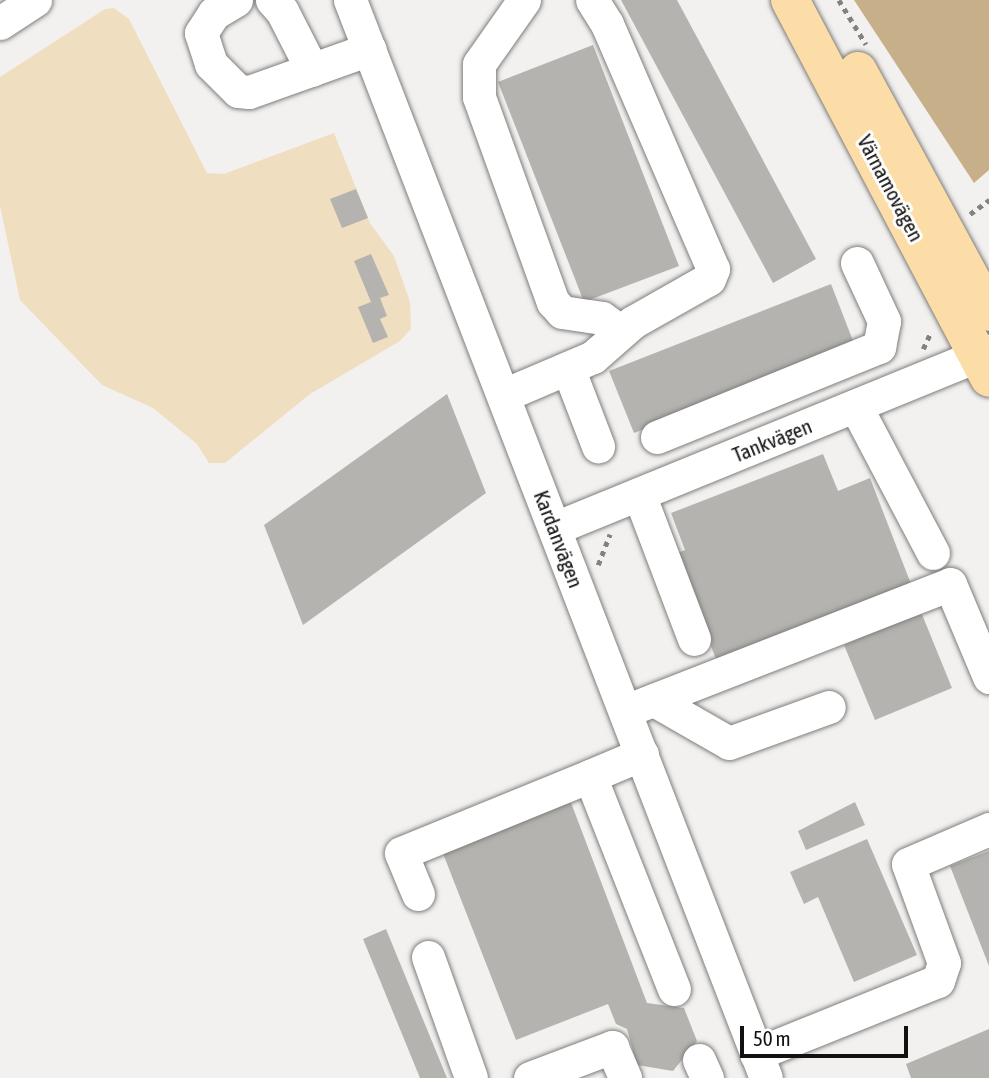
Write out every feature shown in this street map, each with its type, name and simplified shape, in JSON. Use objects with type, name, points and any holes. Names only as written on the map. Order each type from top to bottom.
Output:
[{"type":"main road","name":"Värnamovägen","points":[[790,0],[985,362]]},
{"type":"main road","name":"Värnamovägen","points":[[816,0],[914,170],[989,312]]},
{"type":"street","points":[[0,23],[35,0]]},
{"type":"street","points":[[236,0],[214,13],[201,33],[211,64],[225,82],[237,91],[249,92],[370,49]]},
{"type":"street","points":[[272,0],[282,11],[312,70]]},
{"type":"street","name":"Kardanvägen","points":[[350,0],[555,528],[640,705],[642,754],[761,1066]]},
{"type":"street","points":[[524,0],[483,56],[477,76],[479,97],[553,302],[570,315],[602,317],[620,331]]},
{"type":"street","points":[[504,395],[602,351],[620,331],[709,279],[713,269],[618,48],[592,0]]},
{"type":"street","points":[[657,437],[879,347],[884,321],[857,263]]},
{"type":"street","name":"Tankvägen","points":[[555,528],[856,407],[985,362]]},
{"type":"street","points":[[568,368],[597,446]]},
{"type":"street","points":[[856,407],[933,553]]},
{"type":"street","points":[[730,408],[746,451]]},
{"type":"street","points":[[639,494],[694,639]]},
{"type":"street","points":[[640,705],[950,584],[989,677]]},
{"type":"street","points":[[640,705],[729,743],[829,707]]},
{"type":"street","points":[[418,894],[401,853],[642,754]]},
{"type":"street","points":[[590,776],[674,989]]},
{"type":"street","points":[[761,1066],[938,981],[944,963],[908,864],[989,830]]},
{"type":"street","points":[[428,957],[471,1078]]},
{"type":"street","points":[[530,1078],[612,1047],[625,1078]]},
{"type":"path","points":[[970,214],[989,200]]},
{"type":"shaded area","points":[[854,0],[989,0],[989,170],[974,183]]},
{"type":"shaded area","points":[[114,8],[129,19],[207,173],[224,174],[334,133],[370,223],[394,256],[410,302],[411,329],[400,341],[310,394],[225,463],[209,463],[197,444],[153,408],[102,385],[20,300],[0,206],[0,77],[105,9]]},
{"type":"building","points":[[621,0],[677,0],[816,259],[773,283]]},
{"type":"building","points":[[593,45],[679,266],[584,302],[498,82]]},
{"type":"building","points":[[356,189],[368,218],[342,228],[330,199]]},
{"type":"building","points":[[371,254],[389,295],[380,298],[387,316],[380,319],[388,337],[373,343],[358,307],[371,302],[354,261]]},
{"type":"building","points":[[831,284],[855,346],[634,433],[609,371]]},
{"type":"building","points":[[447,394],[486,493],[303,625],[264,525]]},
{"type":"building","points":[[823,454],[838,491],[870,478],[911,584],[716,659],[675,554],[685,550],[671,513]]},
{"type":"building","points":[[921,612],[952,688],[875,720],[844,645]]},
{"type":"building","points":[[570,800],[647,1003],[684,1008],[697,1041],[673,1071],[637,1065],[627,1029],[616,1024],[608,1004],[516,1040],[442,851]]},
{"type":"building","points":[[855,802],[865,825],[806,850],[798,831]]},
{"type":"building","points":[[867,839],[917,955],[854,982],[818,897],[804,904],[790,872]]},
{"type":"building","points":[[989,851],[989,966],[950,866]]},
{"type":"building","points":[[386,929],[447,1078],[420,1078],[363,939]]},
{"type":"building","points":[[989,1029],[989,1078],[911,1078],[906,1064]]}]
